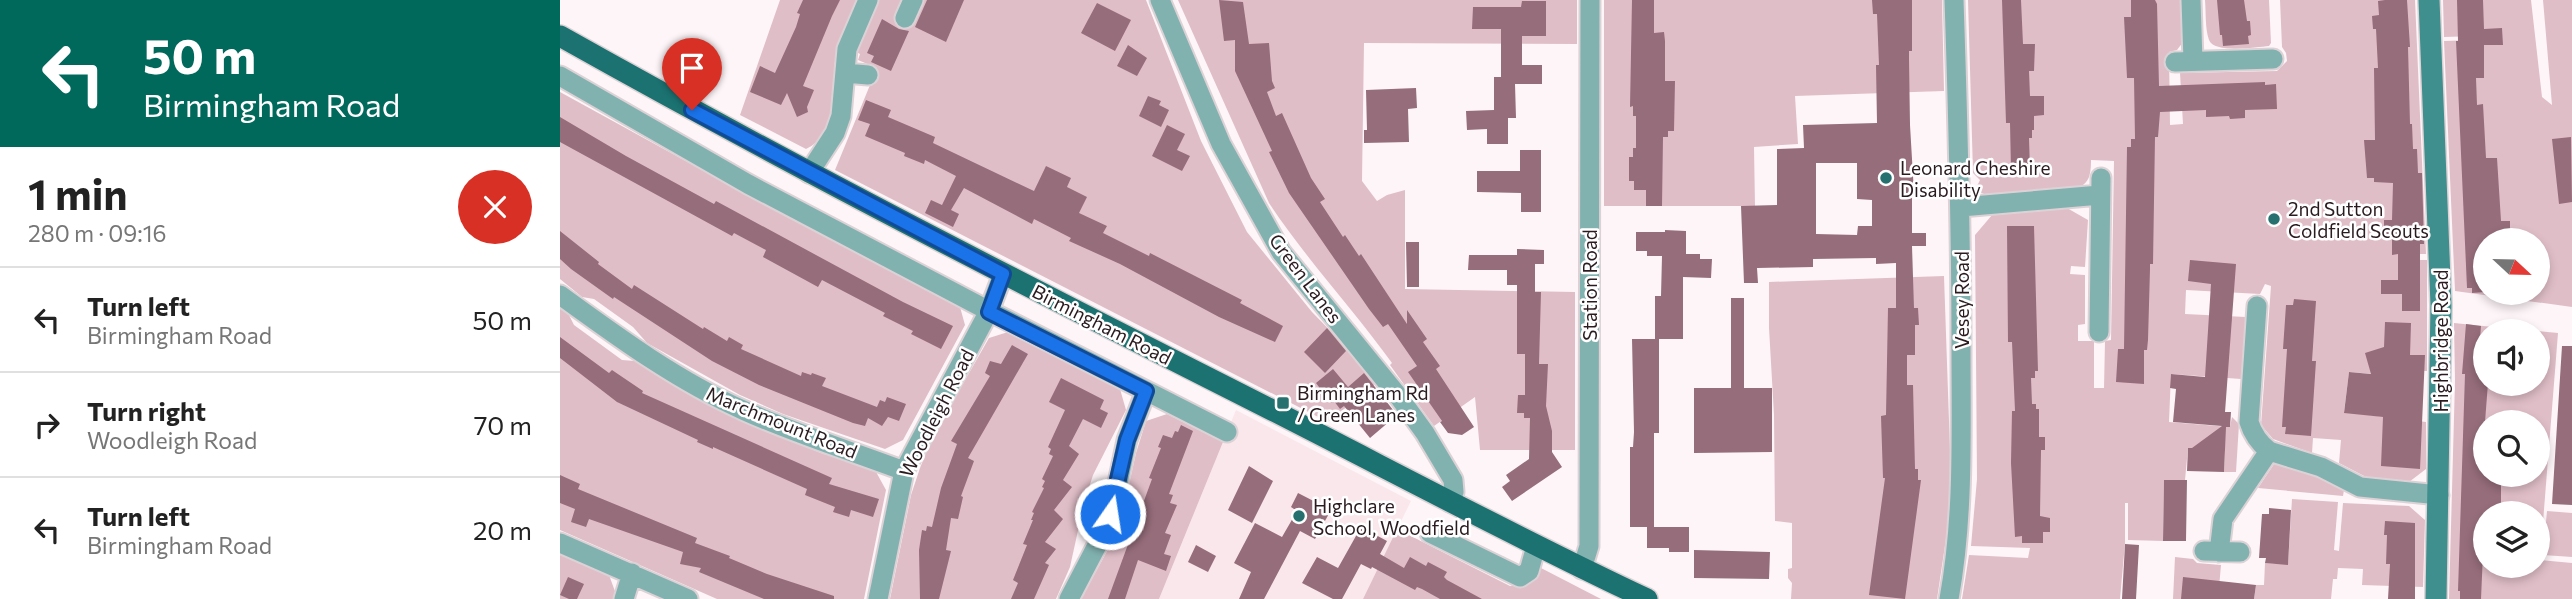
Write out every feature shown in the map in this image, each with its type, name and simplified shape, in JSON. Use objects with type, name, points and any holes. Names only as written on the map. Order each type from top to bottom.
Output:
[{"type":"main road","name":"Birmingham Road","points":[[560,36],[809,173],[1003,274],[1536,546],[1647,599]]},
{"type":"street","points":[[809,173],[835,132],[841,116],[847,48],[869,0]]},
{"type":"street","points":[[905,18],[913,0]]},
{"type":"street","name":"Green Lanes","points":[[1160,0],[1221,144],[1281,252],[1425,433],[1454,480],[1454,492],[1450,502]]},
{"type":"street","name":"Station Road","points":[[1582,569],[1589,546],[1590,0]]},
{"type":"street","name":"Vesey Road","points":[[1950,599],[1958,550],[1962,478],[1961,207],[1954,0]]},
{"type":"street","points":[[2191,0],[2184,61],[2273,59]]},
{"type":"street","name":"Highbridge Road","points":[[2429,0],[2441,305],[2436,599]]},
{"type":"street","points":[[845,73],[867,75]]},
{"type":"street","name":"Birmingham Road","points":[[560,76],[748,184],[989,312],[1227,432]]},
{"type":"street","points":[[1961,207],[2101,187],[2099,332]]},
{"type":"street","name":"Woodleigh Road","points":[[878,599],[904,471],[989,312],[1003,274]]},
{"type":"street","name":"Marchmount Road","points":[[560,295],[645,355],[708,393],[779,425],[904,471]]},
{"type":"street","points":[[2257,306],[2249,422],[2252,433],[2260,443],[2269,451],[2321,467],[2352,485],[2370,490],[2439,495]]},
{"type":"street","points":[[1069,599],[1104,532],[1115,497],[1127,440],[1146,391]]},
{"type":"street","points":[[2240,552],[2211,551],[2223,519],[2269,451]]},
{"type":"street","points":[[1430,533],[1513,576],[1520,577],[1529,571],[1536,546]]},
{"type":"street","points":[[560,543],[688,599]]},
{"type":"street","points":[[624,599],[632,573]]},
{"type":"shaded area","points":[[780,0],[862,0],[838,47],[829,120],[817,142],[806,149],[740,115]]},
{"type":"shaded area","points":[[877,0],[1146,0],[1201,141],[1247,232],[1312,312],[1352,353],[1376,383],[1328,422],[835,170],[877,68],[858,60],[860,54],[853,50]]},
{"type":"shaded area","points":[[1178,0],[1577,0],[1577,44],[1364,43],[1362,181],[1377,201],[1405,190],[1405,289],[1575,292],[1575,450],[1480,450],[1475,397],[1434,426],[1390,365],[1392,363],[1269,203]]},
{"type":"shaded area","points":[[1604,0],[1942,0],[1944,91],[1795,96],[1798,144],[1754,147],[1755,206],[1604,206]]},
{"type":"shaded area","points":[[1968,0],[2181,0],[2183,42],[2177,50],[2169,52],[2170,125],[2183,124],[2180,73],[2277,71],[2287,61],[2282,47],[2280,0],[2415,0],[2426,254],[2418,254],[2418,260],[2427,260],[2427,371],[2387,370],[2386,375],[2349,372],[2344,412],[2426,422],[2426,469],[2409,482],[2366,477],[2339,463],[2341,440],[2313,438],[2312,453],[2273,439],[2261,425],[2271,286],[2265,284],[2260,294],[2186,290],[2185,314],[2246,317],[2241,379],[2171,374],[2169,422],[2230,427],[2232,417],[2239,424],[2236,472],[2224,472],[2225,449],[2188,448],[2185,480],[2164,480],[2163,541],[2128,540],[2128,503],[2125,503],[2120,599],[1962,599],[1969,555],[2028,558],[2030,548],[1971,546],[1977,479],[1975,235],[1992,215],[2067,208],[2088,220],[2085,267],[2071,266],[2070,274],[2085,275],[2085,324],[2078,325],[2078,341],[2094,341],[2094,388],[2104,388],[2105,341],[2111,340],[2114,161],[2091,160],[2087,180],[2078,187],[1991,197],[1975,190],[1980,180],[1973,173]]},
{"type":"shaded area","points":[[2205,0],[2269,0],[2269,46],[2236,49],[2213,44],[2207,31]]},
{"type":"shaded area","points":[[2443,0],[2531,0],[2542,97],[2552,105],[2543,0],[2572,0],[2572,307],[2550,304],[2550,228],[2473,228],[2473,293],[2455,291],[2444,41],[2476,40],[2490,45],[2502,45],[2478,36],[2444,37]]},
{"type":"shaded area","points":[[560,92],[960,307],[965,325],[903,440],[885,449],[783,414],[740,395],[647,343],[633,327],[594,299],[582,297],[560,279]]},
{"type":"shaded area","points":[[1944,276],[1951,479],[1949,519],[1937,599],[1791,599],[1792,583],[1788,578],[1788,569],[1792,568],[1792,523],[1775,521],[1769,282]]},
{"type":"shaded area","points":[[560,308],[569,315],[574,325],[622,360],[635,361],[728,415],[821,453],[875,470],[886,490],[864,599],[717,599],[560,530]]},
{"type":"shaded area","points":[[2454,323],[2473,325],[2473,396],[2550,396],[2550,332],[2558,333],[2550,434],[2550,410],[2473,410],[2473,487],[2546,487],[2545,501],[2473,501],[2473,578],[2550,578],[2550,561],[2572,563],[2572,599],[2449,599]]},
{"type":"shaded area","points":[[1008,332],[1120,389],[1126,410],[1093,475],[1070,567],[1056,599],[890,599],[911,495],[932,438],[989,338]]},
{"type":"shaded area","name":"Highclare School, Woodfield","points":[[1236,410],[1411,501],[1363,599],[1159,599]]},
{"type":"shaded area","points":[[1167,414],[1223,442],[1159,599],[1081,599],[1119,529],[1146,421]]},
{"type":"shaded area","points":[[2281,463],[2318,475],[2344,490],[2343,496],[2258,488],[2274,464]]},
{"type":"shaded area","points":[[2292,499],[2338,502],[2334,550],[2339,551],[2343,503],[2409,506],[2425,520],[2423,587],[2362,585],[2363,569],[2338,568],[2337,579],[2333,579],[2331,599],[2254,599],[2256,585],[2264,585],[2265,563],[2288,564]]},
{"type":"shaded area","points":[[2550,511],[2572,513],[2572,557],[2550,555]]},
{"type":"shaded area","points":[[1397,529],[1510,586],[1528,581],[1541,568],[1601,599],[1363,599]]},
{"type":"shaded area","points":[[560,554],[609,575],[616,594],[614,599],[560,599]]},
{"type":"shaded area","points":[[2175,557],[2193,559],[2197,563],[2221,565],[2218,599],[2173,599]]},
{"type":"building","points":[[803,0],[840,0],[803,86],[814,90],[807,107],[808,112],[797,117],[787,93],[781,105],[750,92],[760,66],[775,73],[796,27],[800,14],[797,13]]},
{"type":"building","points":[[927,0],[964,0],[946,42],[915,27]]},
{"type":"building","points":[[1219,0],[1243,2],[1249,44],[1269,43],[1275,88],[1267,92],[1276,116],[1282,113],[1311,178],[1325,199],[1320,202],[1343,237],[1345,235],[1359,256],[1361,254],[1407,324],[1407,310],[1427,339],[1423,342],[1440,366],[1436,369],[1474,427],[1462,435],[1448,433],[1440,422],[1442,421],[1408,372],[1417,366],[1388,324],[1383,327],[1369,309],[1289,193],[1235,71],[1235,40],[1224,41]]},
{"type":"building","points":[[1632,0],[1654,0],[1654,33],[1664,32],[1665,81],[1675,81],[1674,131],[1668,131],[1668,137],[1663,137],[1662,206],[1646,206],[1646,190],[1634,190],[1634,181],[1629,181],[1629,157],[1633,157],[1633,148],[1636,148],[1636,116],[1633,116],[1633,106],[1630,107]]},
{"type":"building","points":[[1872,0],[1912,0],[1912,51],[1909,51],[1909,59],[1914,193],[1912,233],[1926,233],[1926,246],[1912,246],[1914,308],[1918,308],[1919,325],[1915,325],[1915,355],[1907,355],[1907,385],[1913,385],[1915,469],[1918,469],[1918,480],[1921,480],[1905,599],[1869,595],[1885,478],[1881,416],[1886,415],[1888,308],[1896,308],[1896,263],[1876,264],[1876,258],[1813,259],[1813,267],[1757,268],[1758,283],[1744,283],[1741,206],[1777,205],[1777,149],[1804,148],[1803,125],[1877,123],[1876,65],[1879,65],[1877,14],[1873,14]],"holes":[[[1816,163],[1857,163],[1857,199],[1872,200],[1872,226],[1858,226],[1857,235],[1816,234]]]},
{"type":"building","points":[[2002,0],[2021,0],[2023,44],[2035,44],[2034,71],[2029,71],[2030,96],[2044,96],[2044,115],[2034,116],[2034,130],[2032,138],[2029,138],[2030,170],[2011,170],[2010,123],[2006,123]]},
{"type":"building","points":[[2131,0],[2155,0],[2157,4],[2159,86],[2265,82],[2265,85],[2276,84],[2277,109],[2245,110],[2245,118],[2230,119],[2229,116],[2206,117],[2206,110],[2160,112],[2158,137],[2155,137],[2153,264],[2150,264],[2144,384],[2116,382],[2118,349],[2124,349],[2127,147],[2131,147],[2131,139],[2135,139],[2134,78],[2127,78],[2124,17],[2131,17]]},
{"type":"building","points":[[2217,0],[2244,0],[2247,21],[2250,21],[2249,44],[2223,46]]},
{"type":"building","points":[[2407,0],[2410,124],[2413,149],[2417,149],[2418,173],[2422,173],[2424,244],[2420,244],[2420,311],[2402,311],[2402,294],[2381,294],[2381,280],[2398,280],[2398,254],[2392,255],[2392,234],[2384,234],[2384,220],[2392,220],[2393,183],[2374,182],[2374,178],[2367,178],[2364,140],[2375,140],[2374,68],[2378,68],[2376,29],[2373,29],[2372,16],[2379,15],[2378,1]]},
{"type":"building","points":[[2457,0],[2483,0],[2484,29],[2502,28],[2503,45],[2484,45],[2484,78],[2476,78],[2477,105],[2483,104],[2486,158],[2497,158],[2501,221],[2510,221],[2510,228],[2473,228],[2472,293],[2472,288],[2467,288]]},
{"type":"building","points":[[1522,1],[1546,1],[1546,36],[1522,36],[1522,65],[1542,65],[1542,84],[1515,84],[1516,118],[1508,118],[1508,144],[1487,144],[1487,129],[1467,130],[1466,111],[1494,110],[1494,77],[1501,77],[1501,29],[1472,29],[1473,7],[1521,7]]},
{"type":"building","points":[[1097,3],[1131,20],[1115,51],[1081,33]]},
{"type":"building","points":[[882,19],[899,29],[909,31],[891,71],[871,62],[874,56],[867,53]]},
{"type":"building","points":[[1128,45],[1147,58],[1137,76],[1117,66]]},
{"type":"building","points":[[1416,88],[1417,108],[1408,109],[1409,142],[1364,143],[1364,130],[1367,130],[1366,90]]},
{"type":"building","points":[[1148,96],[1161,101],[1159,105],[1169,110],[1161,127],[1139,116]]},
{"type":"building","points":[[866,100],[891,110],[888,117],[935,137],[933,143],[1034,191],[1046,166],[1071,178],[1067,187],[1087,197],[1079,213],[1107,226],[1103,233],[1149,256],[1150,253],[1242,300],[1240,303],[1283,326],[1275,342],[1219,317],[1120,264],[1069,241],[1071,238],[1034,219],[1032,224],[964,188],[951,210],[959,214],[953,227],[925,213],[931,200],[942,205],[956,176],[925,160],[924,164],[904,156],[905,153],[865,136],[870,124],[858,120]]},
{"type":"building","points":[[560,117],[714,204],[716,201],[953,326],[941,349],[883,316],[885,313],[822,280],[818,287],[763,257],[766,250],[734,233],[732,236],[560,142]]},
{"type":"building","points":[[1167,125],[1185,134],[1177,150],[1190,156],[1182,171],[1152,156]]},
{"type":"building","points":[[2571,137],[2572,202],[2559,204],[2552,139]]},
{"type":"building","points":[[1520,150],[1541,150],[1541,212],[1521,212],[1521,193],[1477,192],[1477,171],[1520,171]]},
{"type":"building","points":[[2007,226],[2034,226],[2038,371],[2035,371],[2035,378],[2031,378],[2032,404],[2036,404],[2036,409],[2039,409],[2039,437],[2045,437],[2045,450],[2041,450],[2040,516],[2050,518],[2050,532],[2043,532],[2043,543],[2022,543],[2022,536],[2015,537],[2011,463],[2012,411],[2015,411],[2012,342],[2008,342]]},
{"type":"building","points":[[560,231],[632,289],[634,285],[703,329],[704,327],[727,341],[729,337],[743,345],[741,349],[801,376],[802,372],[826,378],[822,386],[877,407],[880,400],[885,402],[887,397],[906,404],[899,421],[888,417],[882,426],[868,418],[865,426],[853,423],[759,385],[712,361],[614,297],[613,299],[571,269],[560,259]]},
{"type":"building","points":[[1686,231],[1686,254],[1700,254],[1700,259],[1712,259],[1711,278],[1683,277],[1683,339],[1655,339],[1655,296],[1661,296],[1662,256],[1647,256],[1647,251],[1636,251],[1636,232]]},
{"type":"building","points":[[1406,242],[1419,242],[1419,287],[1407,287]]},
{"type":"building","points":[[1517,249],[1544,250],[1544,264],[1535,264],[1535,292],[1541,292],[1539,364],[1548,364],[1546,406],[1552,431],[1552,452],[1562,467],[1512,501],[1502,487],[1510,481],[1506,475],[1529,459],[1530,418],[1524,418],[1524,413],[1517,413],[1518,395],[1525,395],[1525,354],[1517,354],[1517,285],[1507,285],[1507,270],[1468,270],[1469,255],[1517,255]]},
{"type":"building","points":[[2190,260],[2236,264],[2225,412],[2231,412],[2230,427],[2226,427],[2224,472],[2187,471],[2188,448],[2192,448],[2222,426],[2173,422],[2176,389],[2170,388],[2171,374],[2205,377],[2211,284],[2188,281]]},
{"type":"building","points":[[1731,298],[1744,298],[1744,388],[1772,388],[1772,452],[1694,453],[1694,388],[1731,388]]},
{"type":"building","points":[[2294,299],[2316,301],[2312,361],[2316,361],[2311,436],[2285,434],[2286,427],[2282,427],[2287,349],[2283,349],[2286,305],[2293,305]]},
{"type":"building","points":[[2385,322],[2411,323],[2410,355],[2425,355],[2420,469],[2381,466],[2383,417],[2344,413],[2349,372],[2371,374],[2365,353],[2384,347]]},
{"type":"building","points":[[2466,324],[2473,325],[2473,396],[2487,396],[2486,410],[2473,410],[2473,487],[2501,487],[2501,501],[2473,501],[2473,578],[2482,578],[2481,599],[2460,599],[2458,591],[2465,374],[2462,374]]},
{"type":"building","points":[[1327,328],[1346,351],[1325,373],[1304,352]]},
{"type":"building","points":[[560,337],[609,373],[612,370],[643,391],[642,393],[832,478],[829,484],[879,499],[873,517],[851,510],[849,517],[833,512],[835,507],[805,495],[807,489],[697,442],[698,440],[617,402],[560,358]]},
{"type":"building","points":[[1632,339],[1659,339],[1659,433],[1654,433],[1654,527],[1689,527],[1689,552],[1647,548],[1647,527],[1630,527],[1630,447],[1633,447],[1634,432]]},
{"type":"building","points":[[1012,345],[1028,354],[968,458],[974,461],[961,496],[963,497],[958,519],[951,518],[946,550],[951,551],[939,599],[920,599],[919,550],[922,530],[926,531],[927,526],[932,527],[941,488],[957,444],[951,441],[990,376],[985,373],[990,361],[1001,364]]},
{"type":"building","points":[[2562,346],[2572,346],[2572,505],[2552,504]]},
{"type":"building","points":[[1333,369],[1348,387],[1364,373],[1397,415],[1370,438],[1344,406],[1340,409],[1334,401],[1331,403],[1316,383]]},
{"type":"building","points":[[1061,378],[1104,400],[1100,409],[1108,413],[1101,428],[1083,419],[1069,446],[1079,454],[1063,480],[1072,487],[1054,510],[1063,519],[1045,542],[1056,549],[1045,563],[1049,565],[1034,599],[1011,599],[1018,583],[1013,580],[1027,545],[1023,544],[1033,520],[1032,512],[1044,488],[1042,487],[1045,481],[1042,479],[1053,456],[1049,454],[1051,449],[1048,447],[1065,410],[1049,402]]},
{"type":"building","points":[[1181,425],[1193,431],[1169,494],[1173,495],[1170,503],[1177,505],[1165,533],[1171,535],[1164,554],[1171,556],[1166,571],[1138,560],[1125,599],[1108,599],[1152,479],[1149,478],[1161,448],[1158,447],[1163,435],[1172,438]]},
{"type":"building","points":[[1249,466],[1273,481],[1252,523],[1228,510]]},
{"type":"building","points":[[560,475],[580,484],[578,489],[697,538],[695,543],[767,574],[834,596],[834,599],[764,599],[699,572],[701,568],[680,564],[683,552],[589,519],[586,527],[571,522],[575,509],[560,503]]},
{"type":"building","points":[[2164,480],[2187,480],[2186,541],[2163,541]]},
{"type":"building","points":[[1298,493],[1331,510],[1315,539],[1300,531],[1264,599],[1239,599],[1251,572],[1234,563],[1255,523],[1282,537],[1297,511],[1291,507]]},
{"type":"building","points":[[2269,508],[2291,510],[2288,565],[2265,563],[2266,558],[2259,558],[2262,514],[2269,514]]},
{"type":"building","points":[[2385,521],[2415,523],[2415,599],[2388,599],[2390,564],[2386,564]]},
{"type":"building","points":[[1361,527],[1387,541],[1380,554],[1404,568],[1410,557],[1426,566],[1428,562],[1447,572],[1444,577],[1447,580],[1482,599],[1440,599],[1361,564],[1342,599],[1333,599],[1302,583],[1317,557],[1338,568]]},
{"type":"building","points":[[2125,544],[2139,545],[2136,599],[2122,599]]},
{"type":"building","points":[[1196,545],[1216,556],[1208,572],[1188,562]]},
{"type":"building","points":[[1694,550],[1770,552],[1769,579],[1694,578]]},
{"type":"building","points":[[568,577],[584,584],[577,599],[560,595]]},
{"type":"building","points":[[2183,577],[2256,585],[2254,599],[2181,599]]},
{"type":"place","name":"Leonard Cheshire Disability","points":[[1886,178]]},
{"type":"place","name":"2nd Sutton Coldfield Scouts","points":[[2274,219]]},
{"type":"place","name":"Birmingham Rd / Green Lanes","points":[[1283,403]]},
{"type":"place","name":"Highclare School, Woodfield","points":[[1299,516]]},
{"type":"route","points":[[692,110],[1003,274],[989,312],[1146,391],[1127,440],[1110,514]]}]
